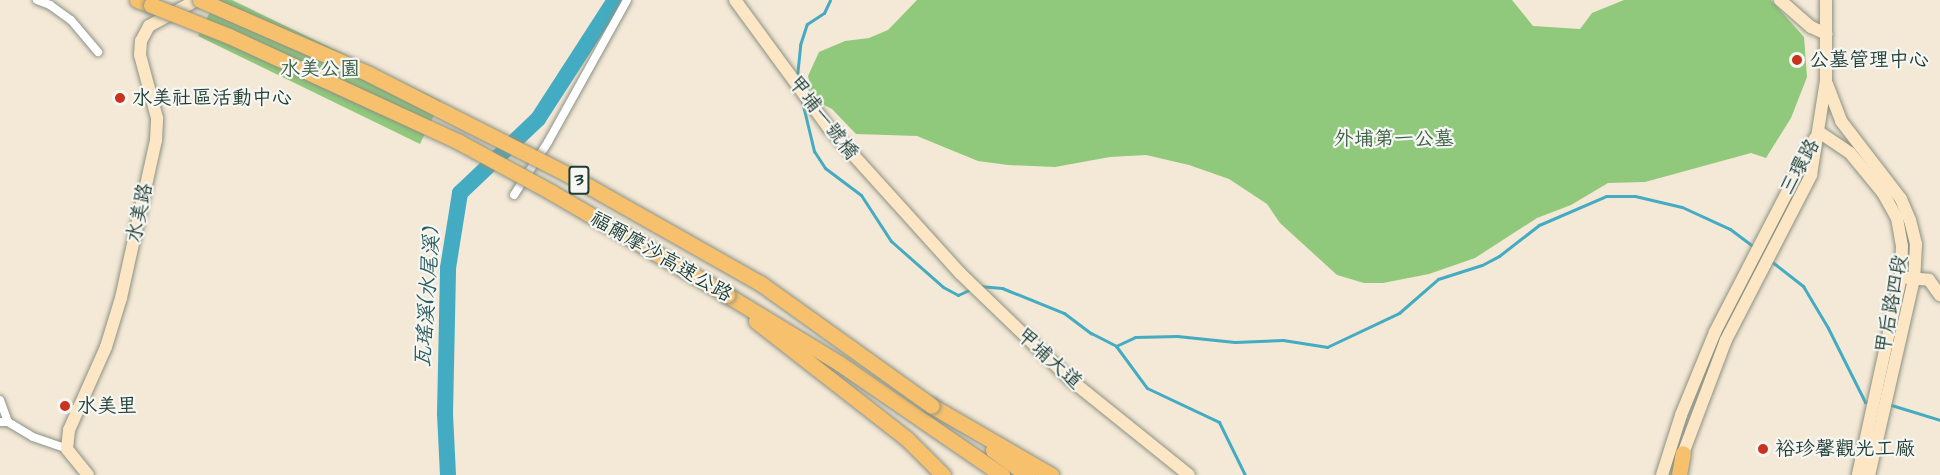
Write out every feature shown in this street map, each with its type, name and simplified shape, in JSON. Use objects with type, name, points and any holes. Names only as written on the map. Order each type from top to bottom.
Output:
[{"type":"highway","name":"福爾摩沙高速公路","points":[[199,0],[369,74],[567,174],[760,283],[1027,475]]},
{"type":"highway","name":"福爾摩沙高速公路","points":[[144,3],[229,36],[459,142],[551,192],[839,363],[1002,475]]},
{"type":"highway","points":[[727,295],[773,336],[907,439],[943,475]]},
{"type":"highway","points":[[932,406],[1051,475]]},
{"type":"highway","points":[[1678,475],[1683,453]]},
{"type":"street","points":[[37,0],[51,5],[71,20],[98,52]]},
{"type":"street","name":"水美路","points":[[67,449],[69,430],[106,347],[121,298],[156,140],[157,118],[140,55],[141,41],[149,26],[199,0]]},
{"type":"street","points":[[514,195],[548,142],[627,0]]},
{"type":"street","name":"甲埔一號橋","points":[[735,0],[828,127],[919,230]]},
{"type":"street","points":[[1780,0],[1811,27],[1827,34]]},
{"type":"street","points":[[1826,0],[1826,80],[1819,132],[1839,135],[1857,144]]},
{"type":"street","name":"甲后路四段","points":[[1826,80],[1841,121],[1901,199],[1910,219],[1916,244],[1858,475]]},
{"type":"street","name":"甲后路四段","points":[[1819,132],[1850,153],[1883,193],[1897,218],[1907,278],[1869,475]]},
{"type":"street","name":"三環路","points":[[1662,475],[1680,416],[1715,332],[1808,161],[1819,132]]},
{"type":"street","name":"三環路","points":[[1683,453],[1726,340],[1804,192],[1808,161]]},
{"type":"street","name":"甲埔大道","points":[[919,230],[987,301],[1072,381],[1189,475]]},
{"type":"street","points":[[1907,278],[1929,280],[1940,295]]},
{"type":"street","points":[[0,400],[4,422],[33,438],[67,449],[88,475]]},
{"type":"green space","name":"水美公園","points":[[216,0],[232,0],[441,101],[420,144],[198,36]]},
{"type":"green space","name":"外埔第一公墓","points":[[917,0],[1512,0],[1533,26],[1580,29],[1592,13],[1624,0],[1771,0],[1804,37],[1807,77],[1791,118],[1766,158],[1751,153],[1645,182],[1608,183],[1571,205],[1537,218],[1475,258],[1429,274],[1383,283],[1364,283],[1337,275],[1280,223],[1267,204],[1229,179],[1189,165],[1146,155],[1110,157],[1055,167],[1008,165],[978,161],[917,136],[856,134],[832,109],[814,100],[808,76],[819,52],[845,41],[869,38],[888,30]]},
{"type":"waterway","name":"瓦瑤溪(水尾溪)","points":[[448,475],[445,414],[448,268],[460,193],[538,119],[615,0]]},
{"type":"waterway","points":[[797,76],[800,45],[807,24],[824,13],[830,0]]},
{"type":"waterway","points":[[801,97],[814,151],[825,168],[861,195],[891,241],[943,287],[958,295],[973,288]]},
{"type":"waterway","points":[[1116,346],[1135,337],[1177,336],[1235,342],[1283,340],[1327,347],[1399,313],[1438,279],[1482,265],[1499,256],[1539,225],[1606,196],[1635,196],[1682,207],[1730,229],[1754,247]]},
{"type":"waterway","points":[[1771,261],[1803,286],[1828,328],[1865,402],[1869,402]]},
{"type":"waterway","points":[[979,286],[1002,288],[1064,313],[1091,333],[1116,346],[1147,388],[1219,422],[1245,475]]},
{"type":"waterway","points":[[1888,404],[1940,420]]},
{"type":"place","name":"公墓管理中心","points":[[1797,60]]},
{"type":"place","name":"水美社區活動中心","points":[[120,98]]},
{"type":"place","name":"水美里","points":[[65,406]]},
{"type":"place","name":"裕珍馨觀光工廠","points":[[1763,449]]}]
